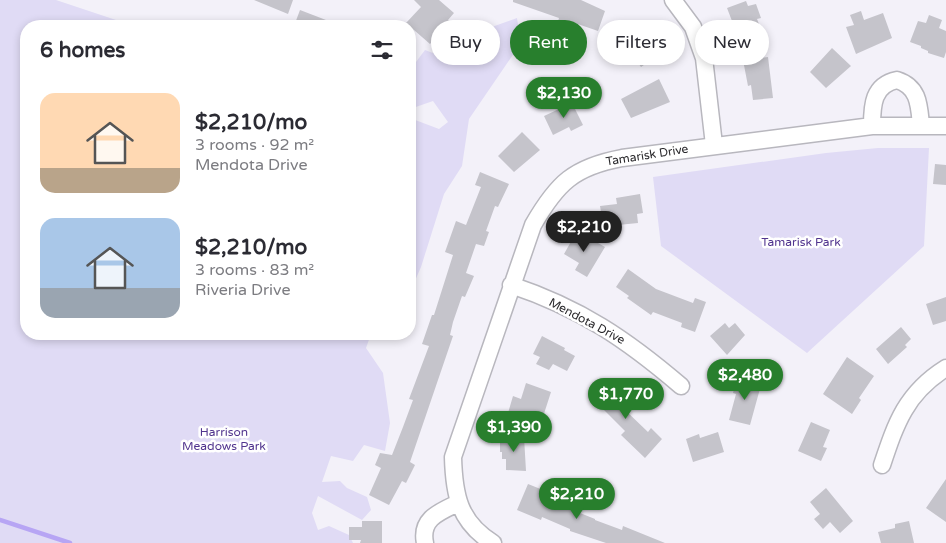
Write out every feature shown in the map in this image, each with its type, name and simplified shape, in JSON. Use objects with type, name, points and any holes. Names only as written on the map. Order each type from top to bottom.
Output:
[{"type":"street","points":[[672,0],[693,28],[704,58],[714,145]]},
{"type":"street","points":[[872,126],[874,99],[877,92],[883,85],[897,80],[910,86],[915,93],[919,102],[921,125]]},
{"type":"street","name":"Tamarisk Drive","points":[[482,540],[458,503],[454,482],[454,457],[533,225],[550,196],[565,181],[582,170],[600,162],[714,145],[872,126],[946,126]]},
{"type":"street","name":"Mendota Drive","points":[[511,285],[577,312],[614,333],[638,350],[680,386]]},
{"type":"street","points":[[882,465],[901,414],[913,395],[932,376],[946,368]]},
{"type":"street","points":[[425,543],[424,526],[429,519],[436,513],[458,503]]},
{"type":"green space","name":"Harrison Meadows Park","points":[[0,0],[56,0],[116,20],[20,20],[20,340],[369,340],[366,348],[383,373],[390,423],[385,451],[364,445],[353,461],[331,456],[322,482],[340,481],[347,488],[367,497],[371,510],[362,520],[318,496],[312,513],[318,530],[329,526],[349,535],[353,543],[0,543]]},
{"type":"green space","points":[[510,20],[510,59],[469,119],[462,166],[444,194],[416,278],[416,120],[439,129],[448,122],[433,101],[416,107],[416,62],[425,50],[431,52],[431,65],[500,65],[500,24]]},
{"type":"green space","name":"Tamarisk Park","points":[[878,148],[929,148],[924,246],[807,353],[661,246],[653,177],[826,153]]},
{"type":"building","points":[[254,0],[293,0],[288,14]]},
{"type":"building","points":[[414,0],[439,0],[454,13],[448,20],[431,20],[430,44],[416,32],[416,20],[409,20],[421,7]]},
{"type":"building","points":[[513,0],[581,0],[605,11],[602,20],[597,20],[597,31],[587,27],[587,20],[558,20],[559,18],[513,2]]},
{"type":"building","points":[[746,1],[748,6],[756,4],[761,18],[757,20],[732,20],[727,8]]},
{"type":"building","points":[[300,10],[326,20],[296,20]]},
{"type":"building","points":[[861,11],[864,20],[883,13],[892,38],[856,54],[846,27],[854,25],[850,15]]},
{"type":"building","points":[[929,15],[942,20],[939,28],[946,31],[946,52],[944,58],[928,53],[921,46],[910,42],[918,21],[926,23]]},
{"type":"building","points":[[832,48],[851,66],[826,88],[810,72]]},
{"type":"building","points":[[744,65],[769,65],[773,98],[753,100],[751,85],[748,86]]},
{"type":"building","points":[[659,79],[670,102],[631,118],[621,99]]},
{"type":"building","points":[[572,103],[583,125],[571,131],[569,127],[553,135],[544,116]]},
{"type":"building","points":[[522,132],[540,150],[514,172],[498,156]]},
{"type":"building","points":[[935,164],[946,165],[946,185],[933,184]]},
{"type":"building","points":[[480,172],[509,184],[498,207],[495,206],[486,231],[489,232],[484,246],[476,244],[466,273],[474,276],[465,297],[462,296],[453,322],[450,335],[453,336],[410,462],[415,465],[406,483],[402,481],[389,505],[369,495],[381,468],[375,465],[380,453],[392,455],[413,400],[409,399],[429,346],[422,344],[432,315],[434,315],[453,255],[445,252],[456,221],[466,225],[481,187],[475,185]]},
{"type":"building","points":[[640,194],[643,213],[637,214],[638,223],[618,225],[618,222],[603,224],[600,206],[617,204],[616,198]]},
{"type":"building","points":[[577,231],[605,247],[587,277],[575,270],[579,263],[564,254]]},
{"type":"building","points":[[628,269],[656,289],[693,303],[695,298],[706,302],[695,332],[681,327],[682,323],[653,312],[651,315],[627,298],[629,296],[616,287]]},
{"type":"building","points":[[946,297],[946,321],[933,325],[926,304]]},
{"type":"building","points":[[725,323],[729,328],[735,323],[745,335],[727,355],[710,336]]},
{"type":"building","points":[[901,327],[911,339],[905,345],[907,347],[888,364],[876,349]]},
{"type":"building","points":[[542,336],[565,348],[564,350],[575,356],[567,371],[553,364],[549,370],[536,364],[540,357],[533,354]]},
{"type":"building","points":[[847,357],[874,376],[859,398],[861,400],[852,414],[823,394]]},
{"type":"building","points":[[737,378],[761,385],[750,425],[729,420],[736,394],[733,393]]},
{"type":"building","points":[[599,379],[628,405],[624,409],[648,432],[651,428],[662,439],[645,458],[621,435],[625,431],[595,401],[598,394],[589,390]]},
{"type":"building","points":[[526,383],[551,392],[541,423],[508,413],[513,396],[521,399]]},
{"type":"building","points":[[811,422],[830,430],[823,447],[827,448],[821,461],[798,451]]},
{"type":"building","points":[[718,432],[724,452],[693,462],[686,439],[699,434],[700,438]]},
{"type":"building","points":[[500,437],[524,437],[526,471],[506,470],[506,459],[502,459],[502,452],[500,452]]},
{"type":"building","points":[[946,479],[946,522],[926,508]]},
{"type":"building","points":[[528,484],[548,492],[545,499],[622,530],[623,526],[665,543],[606,543],[570,531],[570,529],[542,517],[541,520],[517,510]]},
{"type":"building","points":[[826,488],[853,521],[840,533],[830,522],[823,529],[814,519],[820,514],[810,502]]},
{"type":"building","points":[[362,521],[382,521],[382,543],[360,543],[361,540],[349,540],[349,527],[362,527]]},
{"type":"building","points":[[909,521],[914,543],[881,543],[878,532],[895,528],[895,524]]},
{"type":"waterway","points":[[0,520],[70,543]]}]
